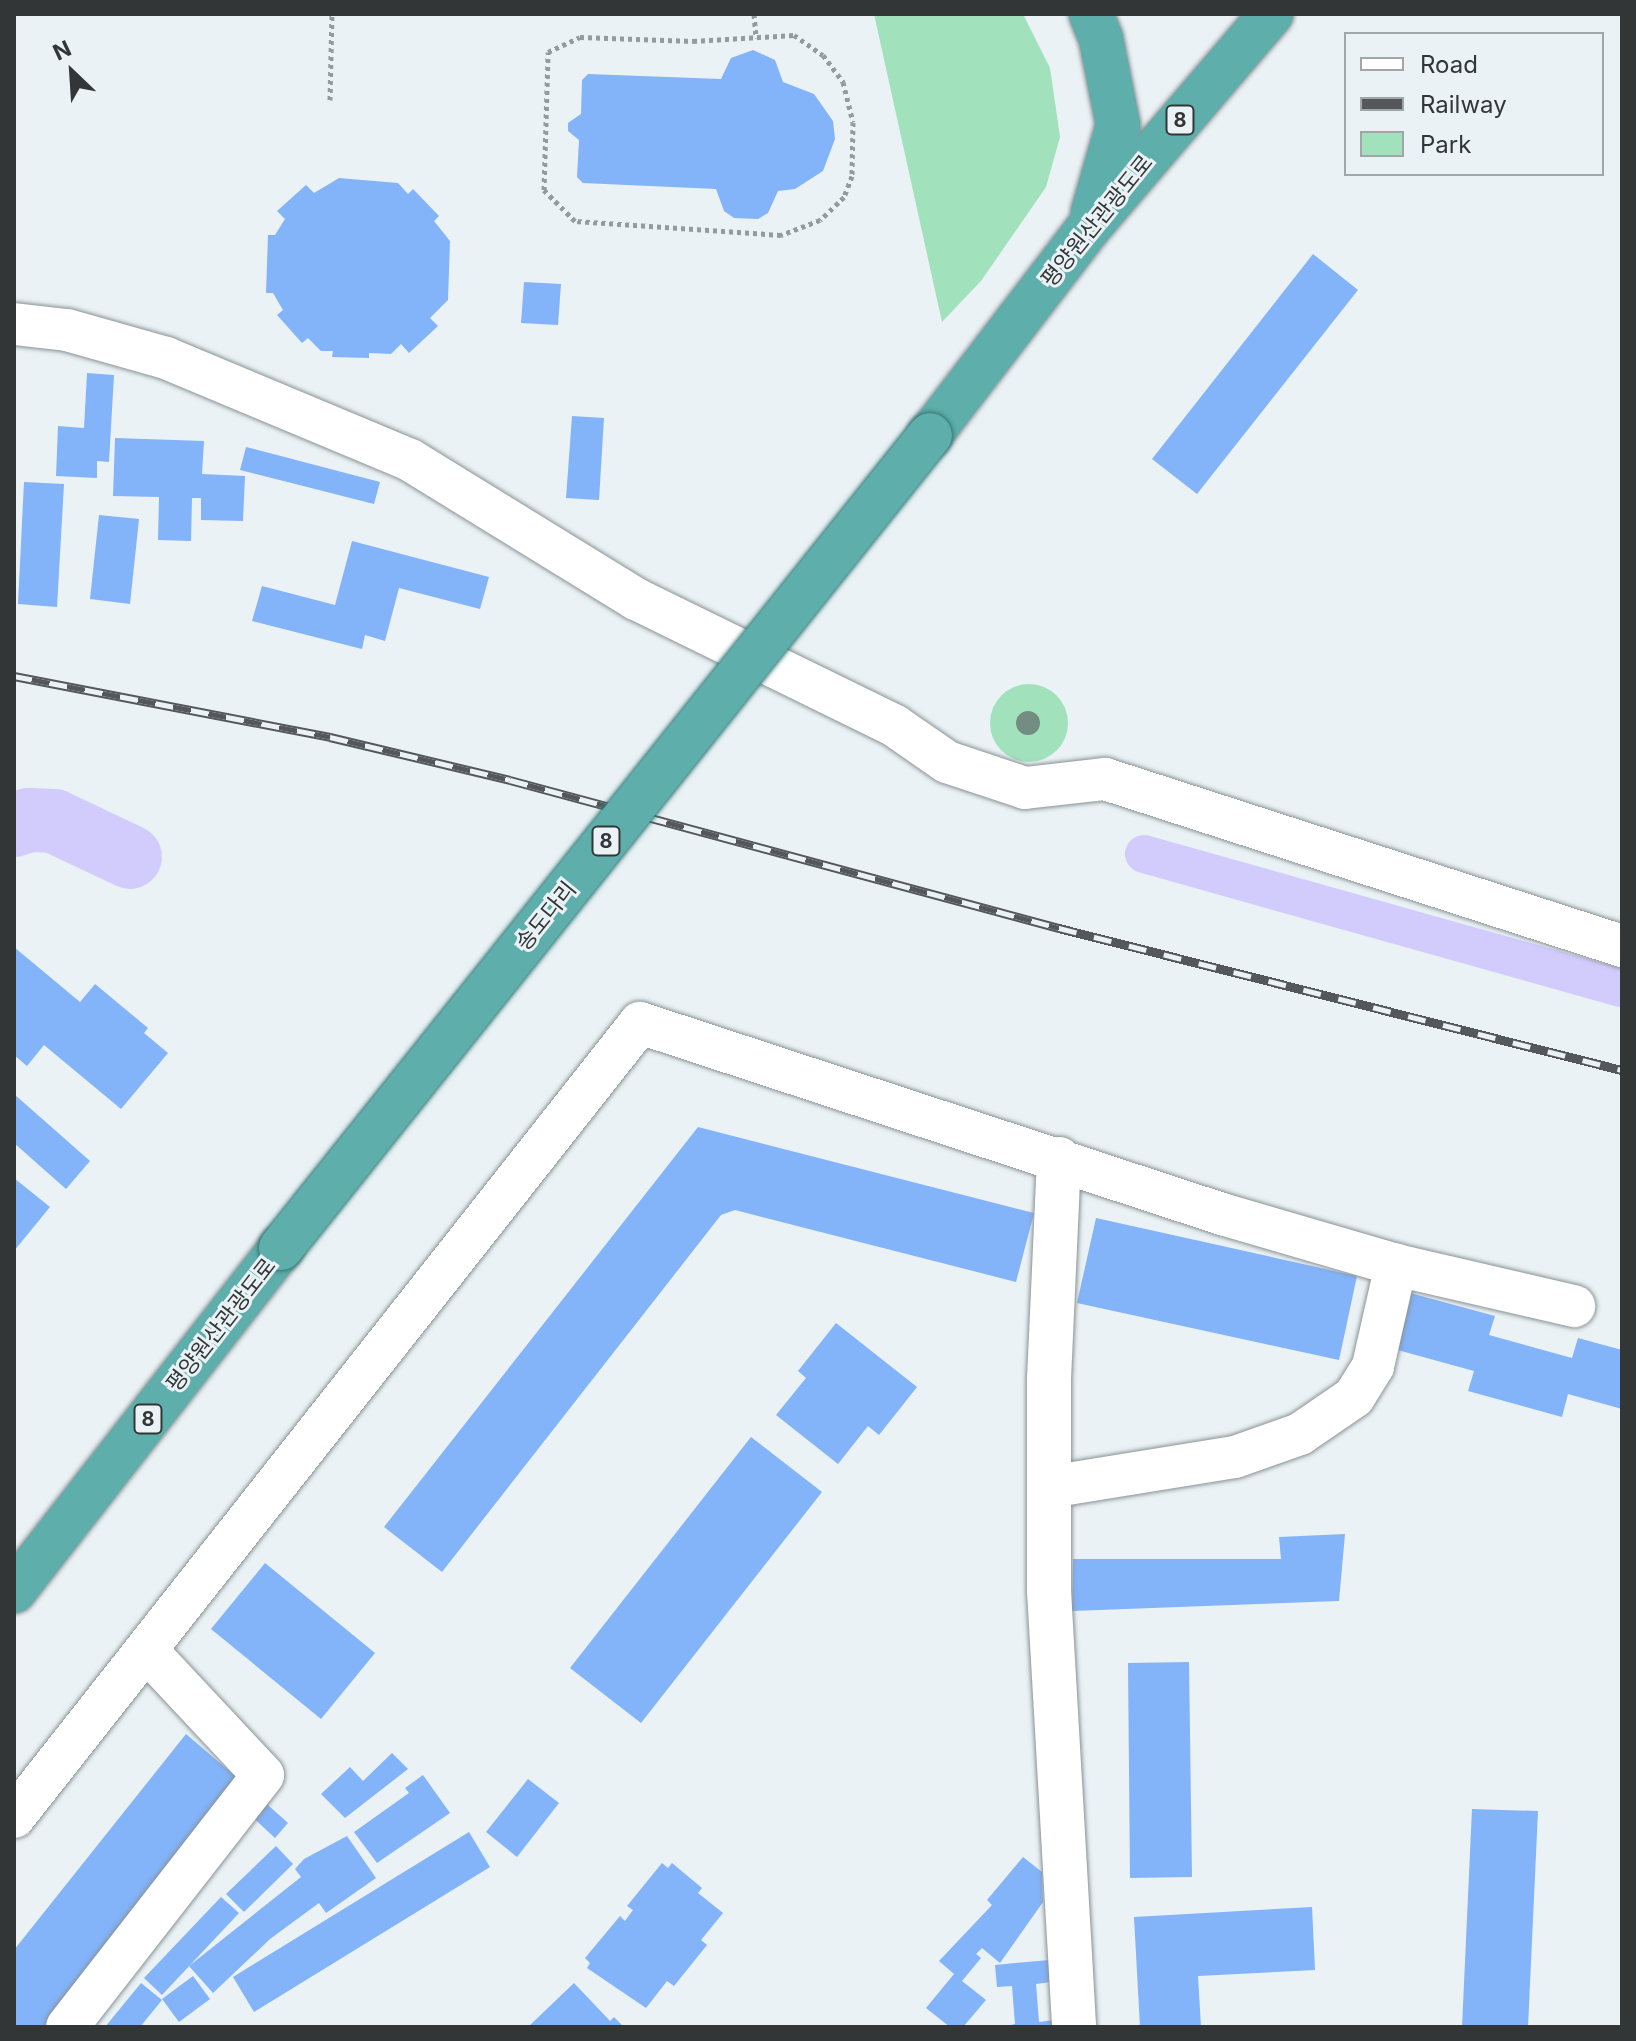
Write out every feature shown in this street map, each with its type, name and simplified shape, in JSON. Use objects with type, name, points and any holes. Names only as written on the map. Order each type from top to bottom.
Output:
[{"type":"highway","name":"8","points":[[1090,226],[1118,125],[1101,39],[1091,14]]},
{"type":"highway","name":"평양원산관광도로","points":[[930,435],[1090,226],[1271,14]]},
{"type":"highway","name":"송도다리","points":[[281,1248],[930,435]]},
{"type":"highway","name":"평양원산관광도로","points":[[14,1591],[281,1248]]},
{"type":"street","points":[[14,324],[67,330],[166,358],[410,460],[636,599],[895,726],[947,762],[1025,788],[1105,779],[1622,946]]},
{"type":"street","points":[[14,1817],[640,1023],[1396,1265],[1574,1306]]},
{"type":"street","points":[[1059,1159],[1049,1487],[1049,1591],[1074,2027]]},
{"type":"street","points":[[1049,1487],[1235,1457],[1300,1434],[1354,1397],[1373,1366],[1396,1265]]},
{"type":"street","points":[[67,2027],[263,1775],[146,1650]]},
{"type":"path","points":[[330,100],[332,14]]},
{"type":"path","points":[[754,14],[756,38]]},
{"type":"path","points":[[794,35],[823,55],[843,82],[856,148],[852,176],[844,197],[820,220],[781,235],[575,221],[544,190],[548,52],[580,37],[693,41],[756,38],[794,35]]},
{"type":"green space","points":[[874,14],[1023,14],[1050,68],[1060,137],[1046,187],[981,281],[942,322]]},
{"type":"green space","points":[[1021,684],[1037,684],[1051,690],[1062,701],[1068,723],[1062,745],[1051,756],[1037,762],[1021,762],[1007,756],[996,745],[990,731],[990,715],[996,701],[1007,690]]},
{"type":"building","points":[[753,50],[775,60],[783,82],[814,94],[833,121],[835,139],[823,171],[795,189],[778,191],[768,213],[758,219],[734,218],[724,211],[716,189],[583,183],[577,177],[579,140],[568,131],[568,123],[581,114],[582,80],[588,74],[721,79],[731,58]]},
{"type":"building","points":[[339,178],[398,183],[408,194],[413,189],[439,216],[434,221],[450,241],[448,300],[430,318],[438,326],[409,353],[401,344],[391,354],[369,353],[369,358],[332,357],[333,351],[321,351],[308,338],[302,343],[277,315],[283,310],[273,293],[266,293],[268,235],[275,235],[285,219],[277,211],[306,185],[314,193]]},
{"type":"building","points":[[1313,254],[1358,290],[1197,494],[1152,459]]},
{"type":"building","points":[[524,282],[561,284],[558,325],[521,323]]},
{"type":"building","points":[[87,373],[114,375],[109,462],[97,461],[97,478],[56,476],[58,426],[84,428]]},
{"type":"building","points":[[572,416],[604,418],[599,500],[566,498]]},
{"type":"building","points":[[115,438],[204,441],[202,474],[245,476],[243,521],[201,520],[201,498],[192,498],[191,541],[158,540],[159,497],[113,496]]},
{"type":"building","points":[[246,447],[380,482],[374,504],[240,470]]},
{"type":"building","points":[[24,482],[64,484],[57,607],[18,604]]},
{"type":"building","points":[[99,515],[139,519],[130,604],[90,599]]},
{"type":"building","points":[[352,541],[489,577],[480,609],[399,588],[385,641],[365,635],[362,649],[252,621],[262,586],[335,605]]},
{"type":"building","points":[[14,947],[80,1002],[95,984],[148,1028],[144,1033],[168,1053],[121,1109],[44,1045],[27,1066],[14,1055]]},
{"type":"building","points":[[14,1094],[90,1161],[66,1189],[14,1143]]},
{"type":"building","points":[[698,1127],[1034,1213],[1016,1282],[735,1210],[721,1215],[442,1572],[384,1527]]},
{"type":"building","points":[[14,1178],[50,1207],[14,1251]]},
{"type":"building","points":[[1096,1218],[1357,1276],[1339,1360],[1077,1303]]},
{"type":"building","points":[[1410,1293],[1495,1316],[1489,1335],[1572,1358],[1578,1338],[1622,1350],[1622,1409],[1568,1394],[1562,1417],[1468,1391],[1474,1371],[1394,1349]]},
{"type":"building","points":[[836,1323],[917,1387],[879,1435],[868,1426],[838,1464],[776,1415],[806,1378],[798,1371]]},
{"type":"building","points":[[751,1437],[822,1492],[641,1723],[570,1668]]},
{"type":"building","points":[[1345,1534],[1339,1601],[1072,1611],[1073,1559],[1281,1559],[1279,1537]]},
{"type":"building","points":[[265,1563],[375,1653],[321,1719],[211,1629]]},
{"type":"building","points":[[1189,1662],[1192,1877],[1130,1878],[1128,1663]]},
{"type":"building","points":[[186,1734],[241,1781],[44,2027],[14,2027],[14,1950]]},
{"type":"building","points":[[392,1753],[408,1769],[345,1818],[321,1794],[350,1767],[363,1781]]},
{"type":"building","points":[[423,1775],[450,1813],[377,1863],[354,1832],[409,1793],[405,1788]]},
{"type":"building","points":[[528,1779],[559,1803],[517,1857],[486,1832]]},
{"type":"building","points":[[259,1797],[288,1823],[275,1838],[246,1811]]},
{"type":"building","points":[[1472,1809],[1538,1811],[1528,2027],[1462,2027]]},
{"type":"building","points":[[469,1832],[490,1867],[254,2012],[233,1977]]},
{"type":"building","points":[[347,1836],[376,1878],[326,1913],[319,1903],[270,1939],[213,1993],[189,1966],[301,1877],[295,1869],[304,1859]]},
{"type":"building","points":[[276,1846],[293,1864],[244,1912],[226,1894]]},
{"type":"building","points":[[1023,1857],[1042,1872],[1043,1902],[1000,1963],[982,1948],[976,1954],[981,1958],[962,1981],[986,2000],[963,2027],[950,2027],[926,2008],[954,1974],[939,1961],[992,1905],[987,1900]]},
{"type":"building","points":[[662,1863],[668,1868],[672,1863],[702,1888],[698,1893],[723,1913],[701,1940],[707,1945],[674,1986],[667,1981],[646,2008],[587,1968],[590,1963],[585,1958],[620,1916],[625,1921],[633,1910],[627,1906]]},
{"type":"building","points":[[221,1897],[239,1913],[162,1995],[144,1978]]},
{"type":"building","points":[[1312,1907],[1315,1970],[1198,1976],[1201,2027],[1140,2027],[1134,1917]]},
{"type":"building","points":[[1049,1960],[1051,1982],[1036,1984],[1039,2022],[1054,2020],[1054,2027],[1002,2027],[1015,2024],[1012,1986],[997,1987],[995,1965]]},
{"type":"building","points":[[193,1976],[210,1999],[179,2022],[162,1999]]},
{"type":"building","points":[[141,1983],[162,2000],[140,2027],[105,2027]]},
{"type":"building","points":[[574,1983],[610,2021],[614,2017],[624,2027],[528,2027]]},
{"type":"waterway","points":[[14,825],[29,820],[54,821],[130,857]]},
{"type":"waterway","points":[[1144,854],[1622,988]]},
{"type":"railway","points":[[14,676],[330,737],[510,780],[1059,928],[1622,1070]]}]
